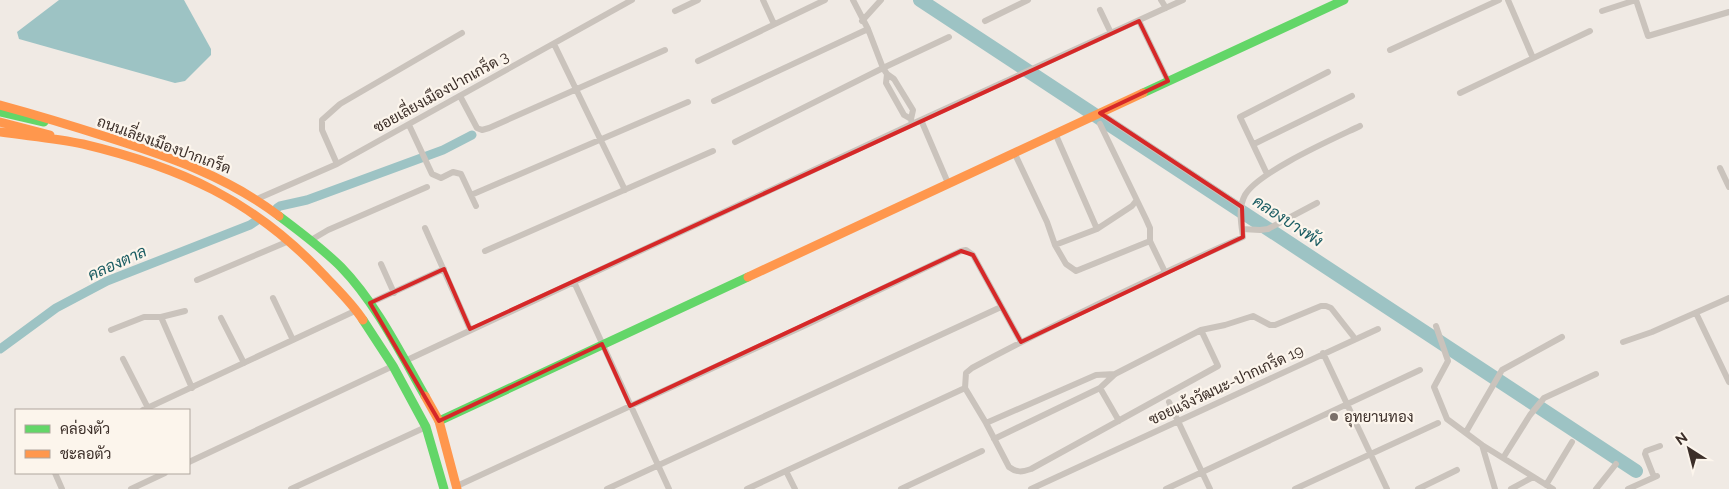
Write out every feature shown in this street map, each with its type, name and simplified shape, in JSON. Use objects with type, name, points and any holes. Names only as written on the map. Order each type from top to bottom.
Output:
[{"type":"main road","points":[[439,421],[1344,0]]},
{"type":"main road","name":"ถนนเลี่ยงเมืองปากเกร็ด","points":[[0,105],[181,162],[229,183],[257,199],[311,240],[342,268],[370,303],[405,361],[439,421],[457,487]]},
{"type":"main road","points":[[0,112],[78,128]]},
{"type":"main road","points":[[0,122],[81,144]]},
{"type":"main road","name":"ถนนเลี่ยงเมืองปากเกร็ด","points":[[0,132],[81,144],[177,172],[220,192],[244,207],[289,242],[311,260],[357,310],[393,366],[426,427],[444,489]]},
{"type":"street","name":"ซอยเลี่ยงเมืองปากเกร็ด 3","points":[[257,199],[337,164],[632,0]]},
{"type":"street","points":[[675,11],[698,0]]},
{"type":"street","points":[[763,0],[774,24]]},
{"type":"street","points":[[698,61],[825,0]]},
{"type":"street","points":[[853,0],[868,29],[886,74],[886,83],[904,115],[912,121]]},
{"type":"street","points":[[862,20],[882,0]]},
{"type":"street","points":[[985,21],[1028,0]]},
{"type":"street","points":[[1162,0],[1166,8]]},
{"type":"street","points":[[405,361],[912,121],[921,120],[1183,0]]},
{"type":"street","points":[[1390,50],[1499,0]]},
{"type":"street","points":[[1508,0],[1533,58]]},
{"type":"street","points":[[1602,11],[1636,0],[1648,36],[1729,12]]},
{"type":"street","points":[[1100,10],[1111,34]]},
{"type":"street","points":[[1139,21],[1168,81]]},
{"type":"street","points":[[714,101],[868,29]]},
{"type":"street","points":[[1460,93],[1590,31]]},
{"type":"street","points":[[337,164],[322,130],[322,120],[340,104],[462,33]]},
{"type":"street","points":[[735,142],[949,37]]},
{"type":"street","points":[[554,44],[626,190]]},
{"type":"street","points":[[460,96],[477,128],[482,130],[665,50]]},
{"type":"street","points":[[1266,174],[1254,144],[1240,117],[1328,72]]},
{"type":"street","points":[[886,74],[894,79],[913,110],[912,121]]},
{"type":"street","points":[[1254,144],[1352,96]]},
{"type":"street","points":[[471,194],[688,102]]},
{"type":"street","points":[[1100,112],[1242,207]]},
{"type":"street","points":[[921,120],[948,183]]},
{"type":"street","points":[[1100,124],[1150,228],[1150,241],[1165,272]]},
{"type":"street","points":[[409,125],[432,174],[441,178],[453,172],[458,173],[464,178],[476,206]]},
{"type":"street","points":[[1201,330],[1218,366],[1031,469],[1021,472],[1015,472],[1009,467],[965,388],[966,373],[972,368],[1165,272],[1243,237],[1240,215],[1245,195],[1266,174],[1360,126]]},
{"type":"street","points":[[1054,134],[1096,229]]},
{"type":"street","points":[[485,251],[714,151]]},
{"type":"street","points":[[1014,152],[1055,245],[1066,264],[1076,271],[1150,241]]},
{"type":"street","points":[[1720,168],[1729,187]]},
{"type":"street","points":[[311,240],[328,230],[427,187]]},
{"type":"street","points":[[1055,245],[1096,229],[1132,206],[1136,201]]},
{"type":"street","points":[[1242,230],[1270,228],[1317,203]]},
{"type":"street","points":[[425,228],[470,330]]},
{"type":"street","points":[[197,280],[289,242]]},
{"type":"street","points":[[457,487],[961,251],[966,250],[972,255],[1021,342]]},
{"type":"street","points":[[381,264],[394,293]]},
{"type":"street","points":[[370,303],[444,269]]},
{"type":"street","points":[[574,282],[669,489]]},
{"type":"street","points":[[273,298],[293,340]]},
{"type":"street","points":[[1623,342],[1652,332],[1729,298]]},
{"type":"street","points":[[994,440],[1100,388],[1115,374],[1201,330],[1253,316],[1270,325],[1275,325],[1321,306],[1326,306],[1331,308],[1353,336]]},
{"type":"street","points":[[607,489],[1001,307]]},
{"type":"street","points":[[123,359],[146,409],[357,310]]},
{"type":"street","points":[[111,330],[144,317],[161,317],[184,311]]},
{"type":"street","points":[[1696,313],[1729,382]]},
{"type":"street","points":[[161,317],[192,388]]},
{"type":"street","points":[[221,318],[244,363]]},
{"type":"street","points":[[1436,326],[1448,361],[1434,387],[1447,419],[1482,445],[1553,489]]},
{"type":"street","points":[[1323,353],[1378,329]]},
{"type":"street","points":[[1466,432],[1502,370],[1562,337]]},
{"type":"street","name":"ซอยแจ้งวัฒนะ-ปากเกร็ด 19","points":[[1031,489],[1323,353],[1387,489]]},
{"type":"street","points":[[190,462],[393,366]]},
{"type":"street","points":[[1166,489],[1420,370]]},
{"type":"street","points":[[986,424],[1096,375],[1115,374]]},
{"type":"street","points":[[1503,458],[1530,415],[1544,398],[1596,374]]},
{"type":"street","points":[[747,489],[965,388]]},
{"type":"street","points":[[1100,388],[1119,421]]},
{"type":"street","points":[[1169,402],[1210,489]]},
{"type":"street","points":[[1295,489],[1438,423]]},
{"type":"street","points":[[291,489],[426,427]]},
{"type":"street","points":[[1546,485],[1572,442]]},
{"type":"street","points":[[1482,445],[1495,489]]},
{"type":"street","points":[[1628,489],[1656,476],[1645,454],[1646,451],[1660,446]]},
{"type":"street","points":[[901,489],[982,451]]},
{"type":"street","points":[[1596,489],[1616,464]]},
{"type":"street","points":[[1418,489],[1457,470]]},
{"type":"street","points":[[786,471],[795,489]]},
{"type":"street","points":[[55,474],[62,489]]},
{"type":"street","points":[[131,489],[163,474]]},
{"type":"street","points":[[1511,489],[1533,477]]},
{"type":"highlighted area","points":[[1139,21],[1168,81],[1100,113],[1242,207],[1243,237],[1021,342],[973,255],[961,251],[630,406],[602,344],[439,421],[370,303],[444,269],[470,329]]},
{"type":"water","points":[[59,0],[184,0],[211,49],[211,55],[185,81],[175,83],[19,39],[17,32]]},
{"type":"waterway","name":"คลองบางพัง","points":[[920,0],[1636,471]]},
{"type":"waterway","name":"คลองตาล","points":[[277,208],[307,200],[443,150],[472,135]]},
{"type":"waterway","name":"คลองตาล","points":[[0,349],[56,308],[107,281],[256,221]]},
{"type":"traffic: fast","points":[[1143,93],[1344,0]]},
{"type":"traffic: fast","points":[[0,112],[44,122]]},
{"type":"traffic: fast","points":[[279,216],[311,240],[354,281],[387,329],[425,396]]},
{"type":"traffic: fast","points":[[439,421],[748,277]]},
{"type":"traffic: fast","points":[[363,320],[393,366],[426,427],[444,489]]},
{"type":"traffic: slow","points":[[748,277],[1143,93]]},
{"type":"traffic: slow","points":[[0,105],[82,129],[176,161],[240,190],[279,216]]},
{"type":"traffic: slow","points":[[0,122],[50,135]]},
{"type":"traffic: slow","points":[[0,132],[73,142],[118,153],[183,176],[213,190],[242,206],[297,248],[344,296],[363,320]]},
{"type":"traffic: slow","points":[[425,396],[439,421],[457,489]]},
{"type":"place","name":"อุทยานทอง","points":[[1334,417]]}]
